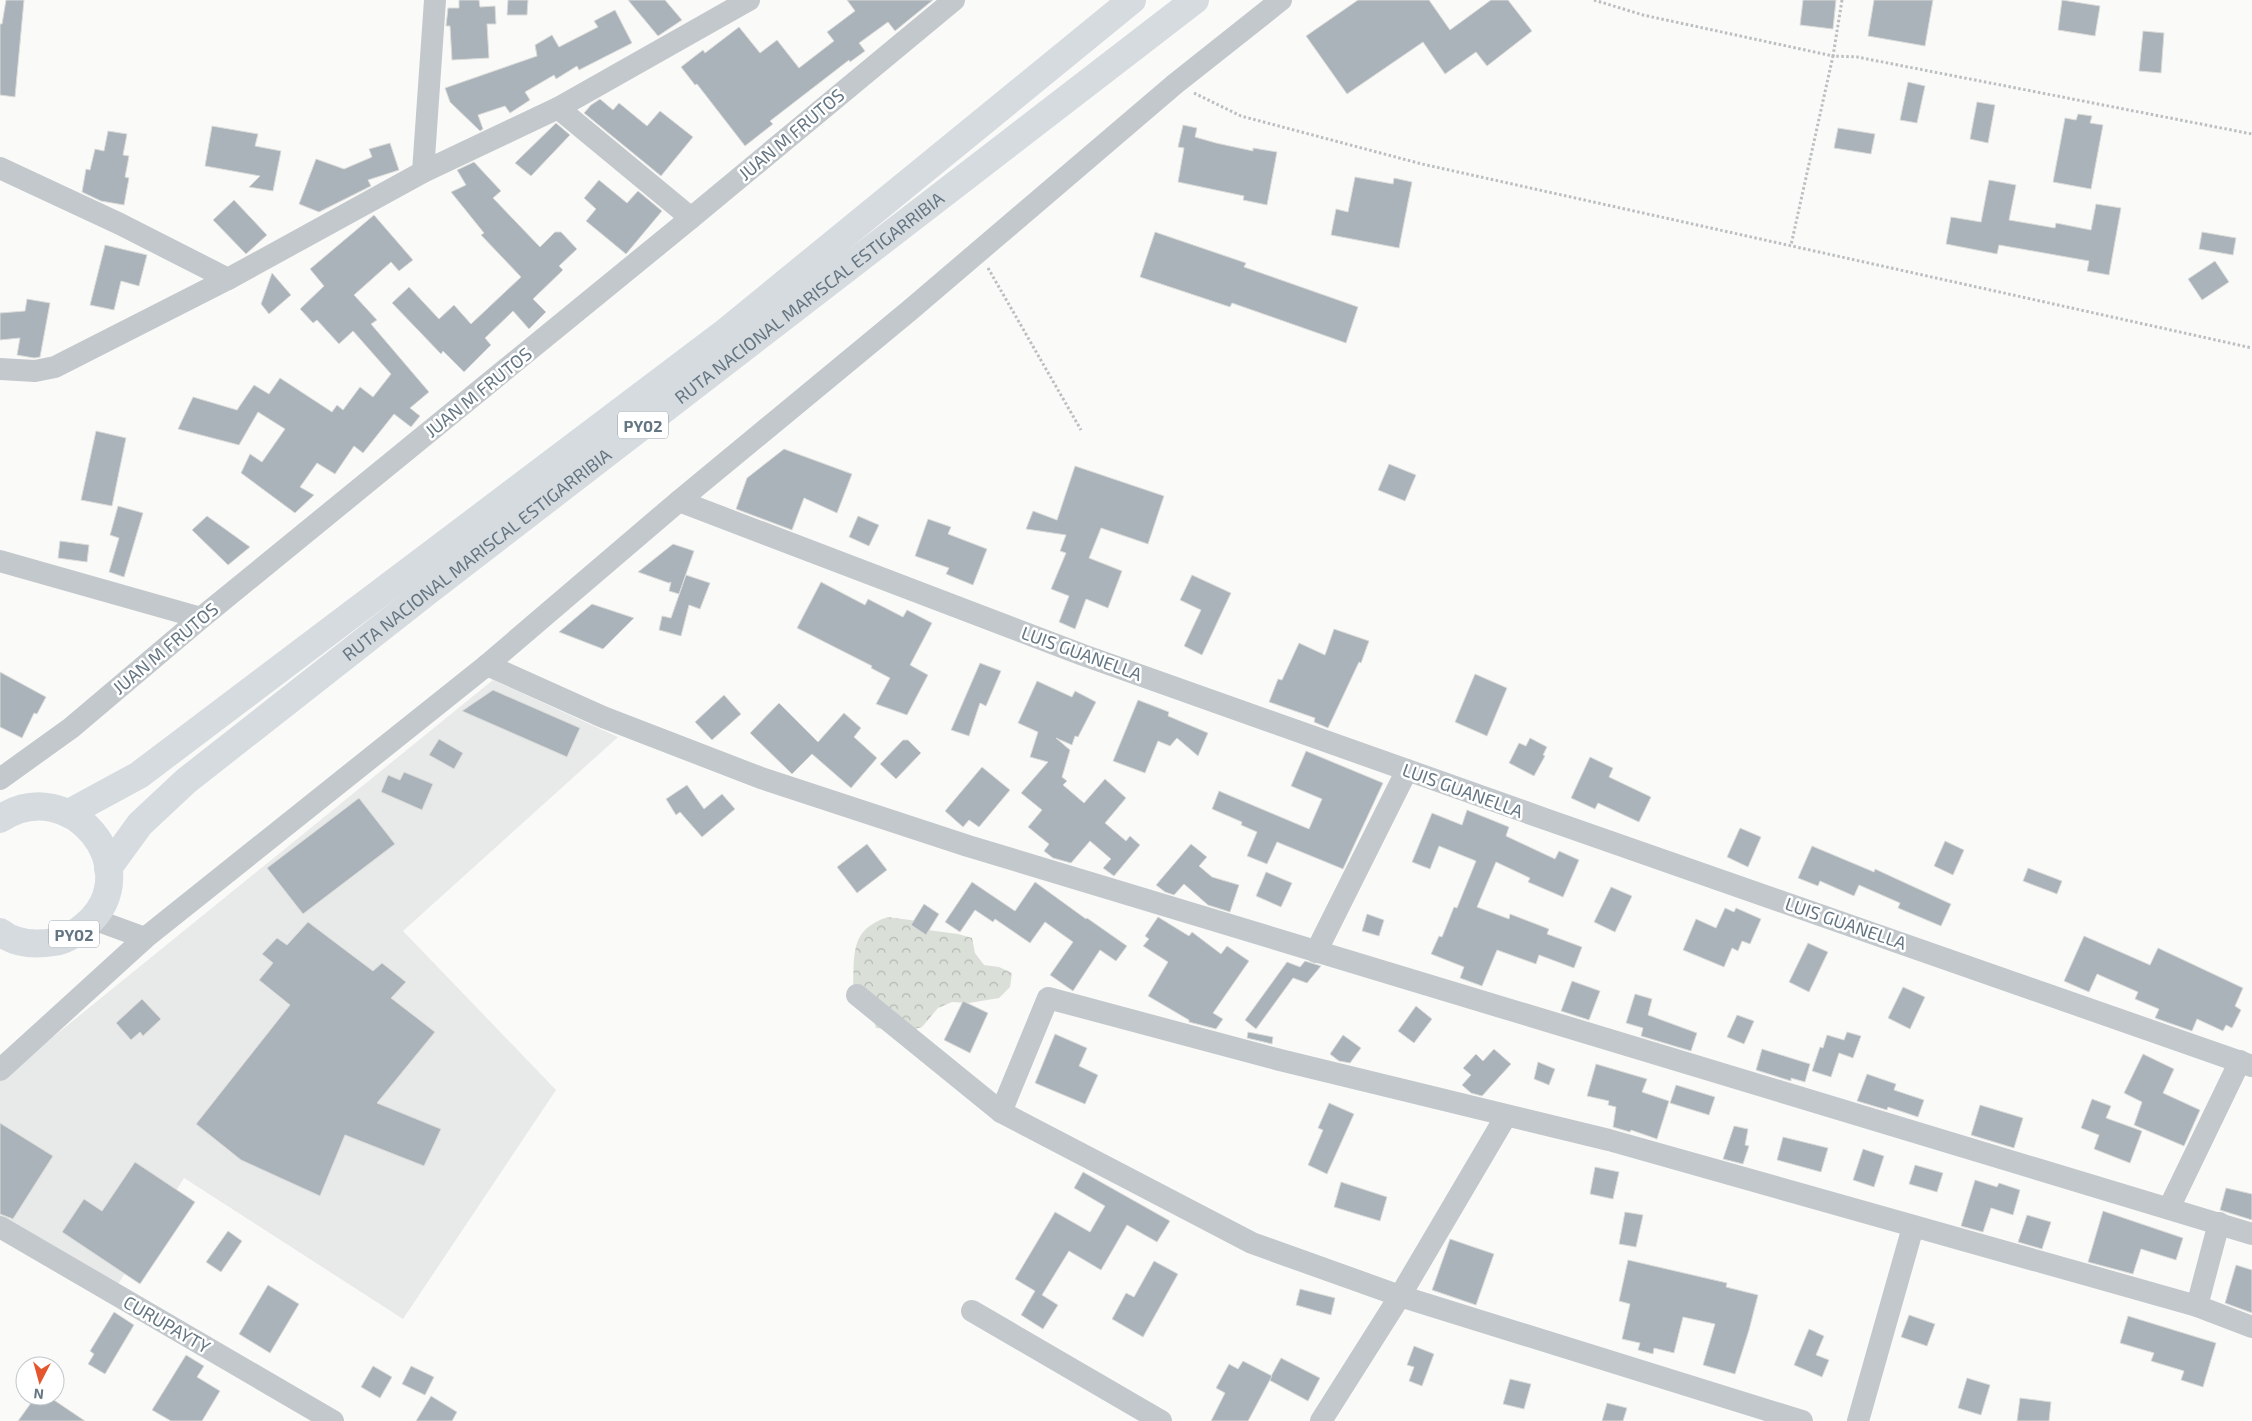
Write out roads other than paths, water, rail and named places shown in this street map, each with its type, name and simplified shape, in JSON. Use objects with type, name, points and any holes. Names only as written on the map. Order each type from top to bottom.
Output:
[{"type":"highway","name":"RUTA NACIONAL MARISCAL ESTIGARRIBIA","points":[[69,812],[139,774],[723,334],[1132,0]]},
{"type":"highway","name":"RUTA NACIONAL MARISCAL ESTIGARRIBIA","points":[[108,868],[140,824],[186,781],[460,566],[1195,0]]},
{"type":"highway","name":"PY02","points":[[0,819],[12,811],[41,806],[69,812],[82,820],[100,841],[108,868],[104,900],[93,919],[78,932],[60,941],[41,944],[7,940]]},
{"type":"street","points":[[423,172],[435,0]]},
{"type":"street","points":[[0,369],[35,372],[55,367],[228,279],[423,172],[558,108],[749,0]]},
{"type":"street","name":"JUAN M FRUTOS","points":[[0,779],[71,728],[201,618],[691,218],[954,0]]},
{"type":"street","points":[[0,1070],[145,938],[488,665],[679,501],[909,311],[978,250],[1176,84],[1281,0]]},
{"type":"street","points":[[558,108],[691,218]]},
{"type":"street","points":[[0,168],[120,224],[228,279]]},
{"type":"street","name":"LUIS GUANELLA","points":[[679,501],[1083,655],[2246,1064]]},
{"type":"street","points":[[0,561],[201,618]]},
{"type":"street","points":[[488,665],[603,718],[761,778],[968,846],[2252,1234]]},
{"type":"street","points":[[1316,952],[1406,770]]},
{"type":"street","points":[[93,919],[145,938]]},
{"type":"street","points":[[857,995],[1001,1112],[1252,1243],[1400,1296],[1802,1421]]},
{"type":"street","points":[[1001,1112],[1048,998],[1280,1060],[1609,1140],[2197,1306],[2252,1327]]},
{"type":"street","points":[[2169,1208],[2246,1064]]},
{"type":"street","points":[[1321,1421],[1400,1296],[1506,1116]]},
{"type":"street","points":[[2197,1306],[2219,1223]]},
{"type":"street","points":[[1858,1421],[1912,1226]]},
{"type":"street","name":"CURUPAYTY","points":[[0,1227],[333,1421]]},
{"type":"street","points":[[972,1312],[1161,1421]]}]
